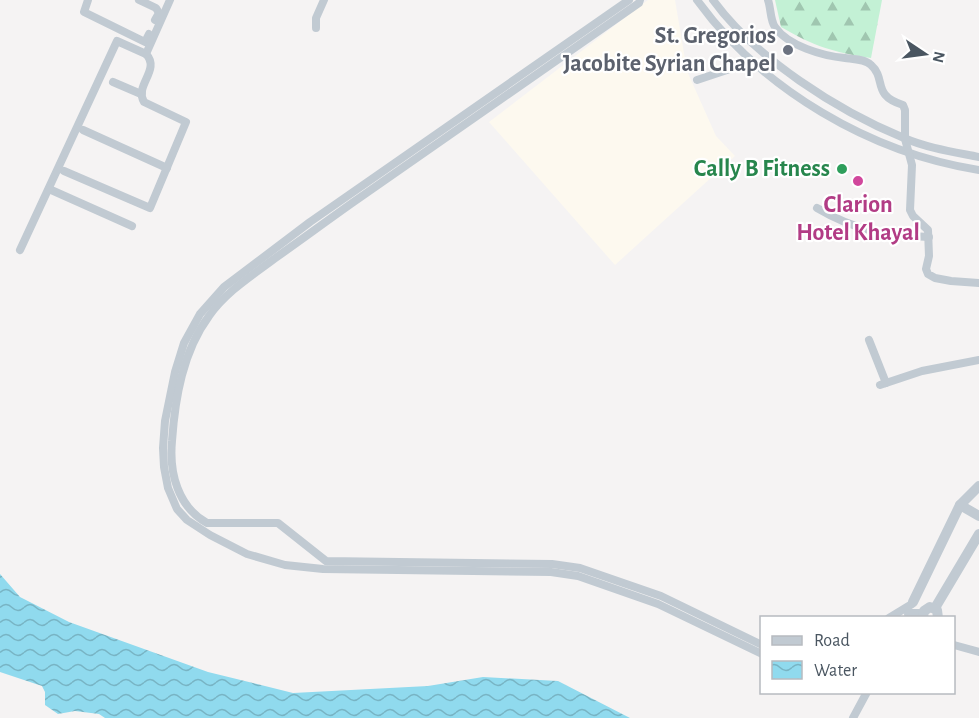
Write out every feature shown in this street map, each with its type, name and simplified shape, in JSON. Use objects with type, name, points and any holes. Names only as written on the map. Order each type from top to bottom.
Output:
[{"type":"street","points":[[88,0],[84,12],[148,43]]},
{"type":"street","points":[[139,0],[156,8],[159,13],[146,54]]},
{"type":"street","points":[[148,43],[170,0]]},
{"type":"street","points":[[316,28],[316,18],[324,0]]},
{"type":"street","points":[[629,0],[310,222],[215,295],[189,333],[175,372],[164,438],[165,477],[177,509],[188,520],[222,542],[260,558],[285,565],[323,569],[570,574],[657,603],[760,653]]},
{"type":"street","points":[[640,0],[639,3],[315,229],[230,293],[201,327],[187,360],[171,448],[174,475],[184,504],[207,523],[278,523],[326,561],[571,566],[661,596],[760,644]]},
{"type":"street","points":[[697,0],[710,18],[754,61],[785,87],[841,122],[908,153],[979,170]]},
{"type":"street","points":[[713,0],[766,57],[816,92],[873,124],[906,139],[979,157]]},
{"type":"street","points":[[768,0],[774,26],[786,38],[815,51],[836,57],[862,60],[871,64],[877,73],[881,91],[891,102],[903,105],[908,153],[913,171],[910,210],[928,230],[929,256],[926,269],[934,278],[979,283]]},
{"type":"street","points":[[20,250],[117,41],[146,54],[151,58],[152,67],[141,94],[144,102],[186,122],[150,208],[63,171]]},
{"type":"street","points":[[697,80],[754,61]]},
{"type":"street","points":[[113,82],[141,94]]},
{"type":"street","points":[[83,130],[167,168]]},
{"type":"street","points":[[49,189],[132,226]]},
{"type":"street","points":[[817,208],[861,230],[891,235],[929,237]]},
{"type":"street","points":[[869,340],[883,384],[922,371],[979,360]]},
{"type":"street","points":[[979,486],[960,505],[909,612],[923,616],[927,607],[937,613],[979,534]]},
{"type":"street","points":[[960,505],[979,516]]},
{"type":"street","points":[[955,645],[979,652]]},
{"type":"street","points":[[853,718],[866,694]]},
{"type":"shaded area","points":[[648,0],[675,0],[687,71],[716,136],[735,156],[615,265],[489,122]]},
{"type":"green space","points":[[775,0],[882,0],[871,58],[824,48],[781,27]]},
{"type":"water","points":[[0,574],[20,597],[69,622],[208,672],[293,693],[428,686],[483,677],[558,681],[630,718],[105,718],[99,714],[75,711],[58,714],[45,705],[45,692],[42,686],[0,672]]},
{"type":"place","name":"St. Gregorios Jacobite Syrian Chapel","points":[[788,50]]},
{"type":"place","name":"Cally B Fitness","points":[[842,169]]},
{"type":"place","name":"Clarion Hotel Khayal","points":[[858,181]]}]
